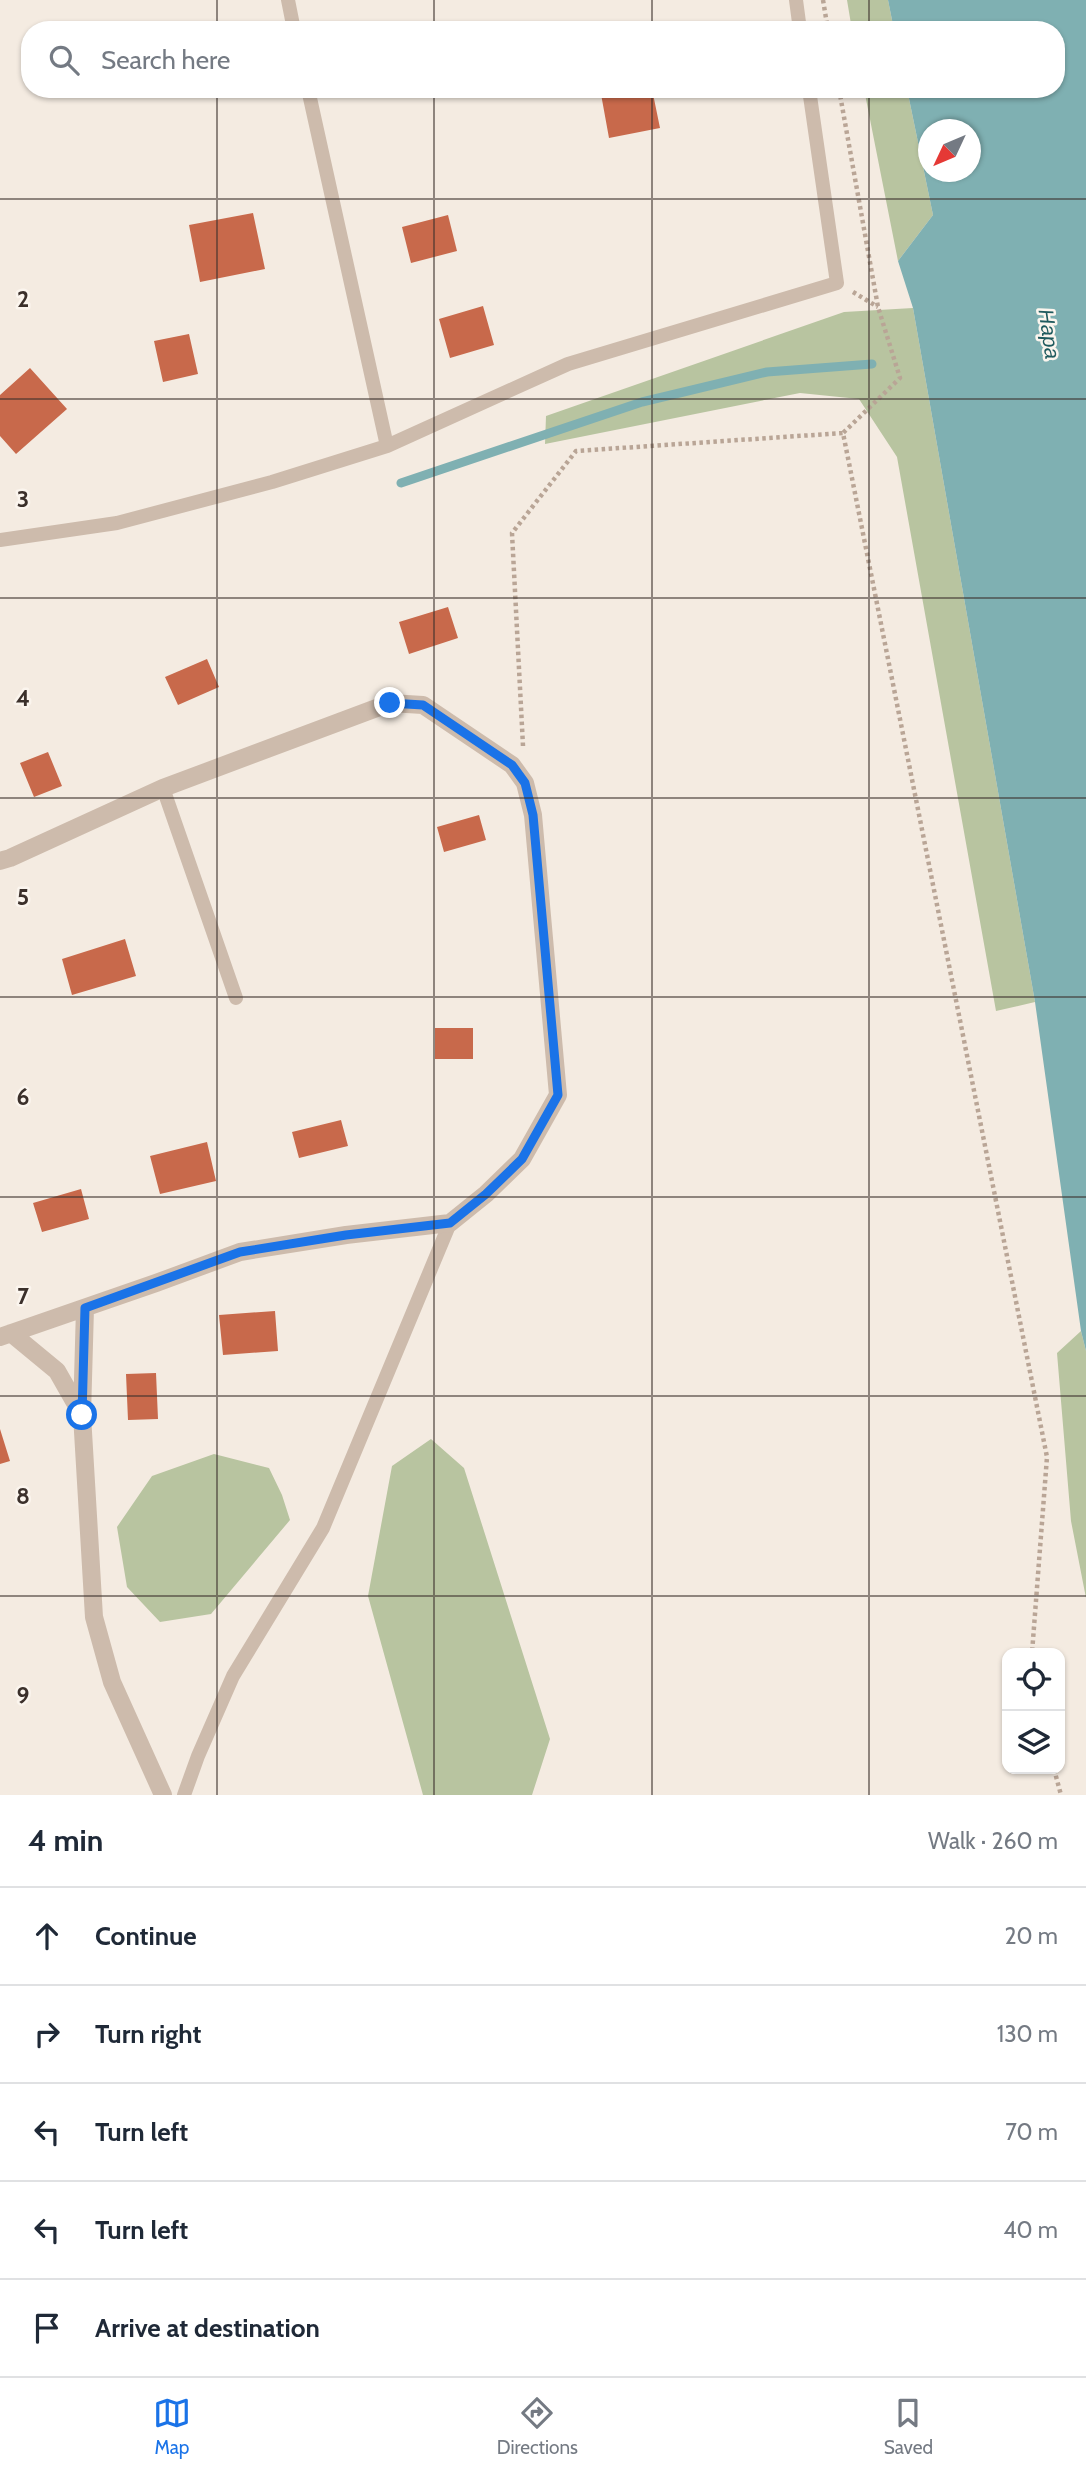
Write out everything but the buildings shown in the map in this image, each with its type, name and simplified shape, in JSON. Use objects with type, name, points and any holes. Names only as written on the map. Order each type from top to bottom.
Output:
[{"type":"street","points":[[0,861],[163,788],[390,703],[423,705],[512,765],[525,783],[533,815],[558,1095],[522,1159],[486,1194],[450,1223],[346,1235],[240,1252],[6,1335]]},
{"type":"street","points":[[85,1308],[82,1415],[94,1617],[112,1682],[163,1795]]},
{"type":"street","points":[[6,1335],[57,1371],[82,1415]]},
{"type":"lane","points":[[288,0],[292,21]]},
{"type":"lane","points":[[796,0],[799,21]]},
{"type":"lane","points":[[309,98],[387,446]]},
{"type":"lane","points":[[0,540],[117,523],[272,482],[387,446],[568,364],[837,283],[810,98]]},
{"type":"lane","points":[[163,788],[236,998]]},
{"type":"lane","points":[[184,1795],[233,1676],[323,1528],[450,1223]]},
{"type":"path","points":[[822,0],[826,21]]},
{"type":"path","points":[[525,783],[512,533],[576,451],[843,433],[900,379],[877,307],[841,98]]},
{"type":"path","points":[[843,433],[1047,1457],[1032,1648]]},
{"type":"path","points":[[1056,1774],[1062,1795]]},
{"type":"green space","points":[[847,0],[888,0],[892,21],[850,21]]},
{"type":"green space","points":[[866,98],[909,98],[918,142],[918,182],[926,182],[933,215],[898,261]]},
{"type":"green space","points":[[913,308],[1035,1002],[996,1011],[897,457],[859,399],[800,393],[545,444],[546,416],[844,312]]},
{"type":"green space","points":[[1081,1331],[1086,1351],[1086,1598],[1071,1521],[1057,1353]]},
{"type":"green space","points":[[431,1439],[464,1468],[550,1739],[532,1795],[423,1795],[368,1596],[392,1466]]},
{"type":"green space","points":[[214,1454],[269,1468],[290,1520],[211,1614],[160,1622],[127,1587],[117,1527],[152,1476]]},
{"type":"water","name":"Нара","points":[[888,0],[1086,0],[1086,1351],[1035,1002],[913,308],[898,261],[933,215],[926,182],[981,182],[981,119],[918,119],[918,142],[909,98],[1065,98],[1065,21],[892,21]]},
{"type":"waterway","points":[[401,483],[642,402],[767,372],[872,364]]},
{"type":"route","points":[[82,1415],[85,1308],[240,1252],[346,1235],[450,1223],[486,1194],[522,1159],[558,1095],[533,815],[525,783],[512,765],[423,705],[390,703]]}]
